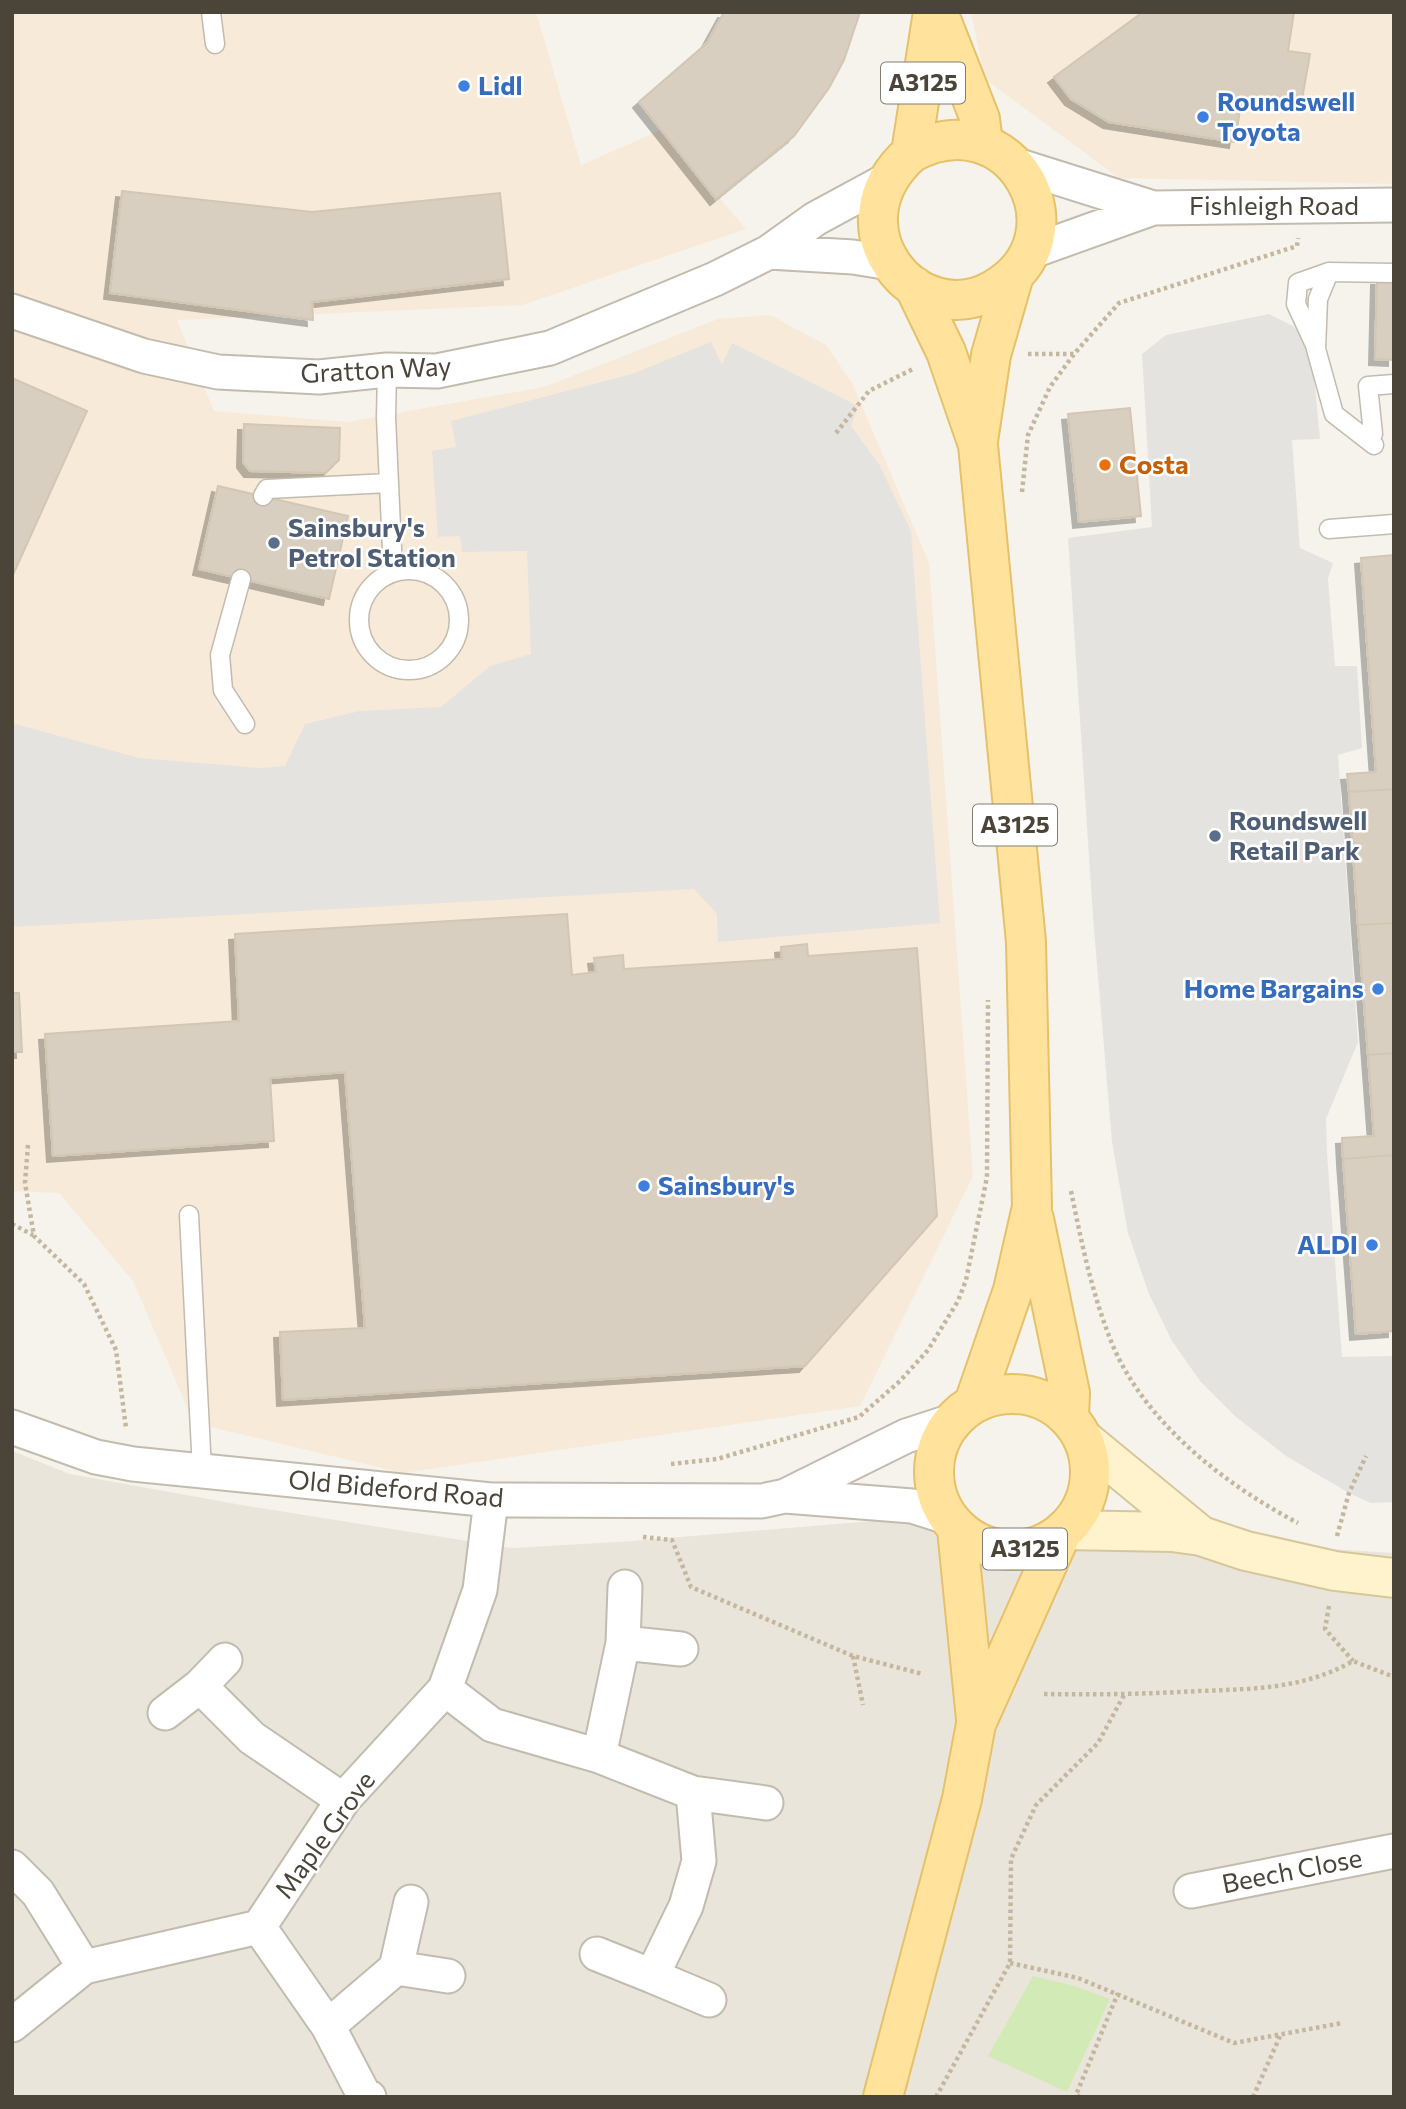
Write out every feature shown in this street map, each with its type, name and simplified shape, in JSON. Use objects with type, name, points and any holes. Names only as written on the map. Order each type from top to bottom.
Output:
[{"type":"main road","name":"A3125","points":[[936,12],[980,119],[983,143]]},
{"type":"main road","name":"A3125","points":[[899,167],[936,12]]},
{"type":"main road","points":[[946,139],[983,143],[1006,155],[1023,174],[1034,198],[1037,224],[1022,263],[992,291],[966,298],[939,297],[902,275],[878,237],[877,207],[899,167],[946,139]]},
{"type":"main road","name":"A3125","points":[[978,445],[991,355],[1022,263]]},
{"type":"main road","name":"A3125","points":[[902,275],[946,352],[978,445],[1025,928],[1032,1207],[1076,1429],[1090,1463],[1089,1488],[1079,1514],[1062,1532],[1036,1547],[1008,1551],[980,1545],[952,1523]]},
{"type":"main road","name":"A3125","points":[[976,1724],[952,1523],[933,1480],[936,1449],[963,1412],[1013,1290],[1032,1207]]},
{"type":"main road","points":[[963,1412],[998,1395],[1024,1395],[1048,1403],[1076,1429]]},
{"type":"main road","name":"A3125","points":[[883,2097],[952,1839],[976,1724],[1062,1532]]},
{"type":"street","name":"Fishleigh Road","points":[[1013,164],[1153,208],[1394,205]]},
{"type":"street","name":"Gratton Way","points":[[12,311],[144,356],[218,372],[319,377],[387,370],[437,372],[550,348],[715,279],[769,252],[815,219],[899,167]]},
{"type":"street","name":"Fishleigh Road","points":[[1022,263],[1153,208]]},
{"type":"street","name":"Gratton Way","points":[[769,252],[853,257],[902,275]]},
{"type":"street","name":"Old Bideford Road","points":[[12,1427],[96,1457],[133,1464],[491,1500],[762,1502],[785,1496],[906,1436],[963,1412]]},
{"type":"street","points":[[1076,1429],[1201,1536]]},
{"type":"street","name":"Old Bideford Road","points":[[785,1496],[912,1506],[952,1523]]},
{"type":"street","name":"Maple Grove","points":[[12,2025],[84,1967],[259,1927],[343,1800],[445,1689],[480,1590],[491,1500]]},
{"type":"street","points":[[1062,1532],[1103,1528],[1201,1536],[1246,1552],[1335,1557],[1394,1577]]},
{"type":"street","points":[[599,1756],[624,1643],[625,1587]]},
{"type":"street","points":[[624,1643],[681,1649]]},
{"type":"street","points":[[165,1713],[200,1686],[225,1660]]},
{"type":"street","points":[[200,1686],[252,1738],[343,1800]]},
{"type":"street","points":[[445,1689],[492,1726],[599,1756],[693,1793],[766,1803]]},
{"type":"street","points":[[652,1976],[685,1906],[699,1861],[693,1793]]},
{"type":"street","name":"Beech Close","points":[[1191,1891],[1394,1851]]},
{"type":"street","points":[[12,1867],[38,1893],[84,1967]]},
{"type":"street","points":[[328,2026],[396,1968],[411,1902]]},
{"type":"street","points":[[259,1927],[328,2026],[366,2096]]},
{"type":"street","points":[[597,1954],[709,2000]]},
{"type":"street","points":[[396,1968],[448,1976]]},
{"type":"lane","points":[[211,12],[215,44]]},
{"type":"lane","points":[[1317,349],[1318,299],[1329,272]]},
{"type":"lane","points":[[1394,274],[1329,272],[1298,283],[1296,304],[1317,349],[1334,414],[1373,439],[1367,386],[1394,384]]},
{"type":"lane","points":[[387,370],[393,571]]},
{"type":"lane","points":[[263,496],[267,489],[389,482]]},
{"type":"lane","points":[[1329,529],[1394,524]]},
{"type":"lane","points":[[413,569],[432,574],[448,586],[458,604],[460,624],[455,643],[443,659],[426,668],[405,671],[386,665],[371,653],[361,635],[358,616],[364,596],[376,581],[393,571],[413,569]]},
{"type":"lane","points":[[241,579],[220,655],[223,690],[245,724]]},
{"type":"lane","points":[[189,1215],[202,1471]]},
{"type":"path","points":[[1021,498],[1028,435],[1050,387],[1074,354],[1119,303],[1297,246]]},
{"type":"path","points":[[664,1464],[717,1459],[859,1417],[908,1374],[928,1350],[958,1301],[966,1280],[987,1177],[988,990]]},
{"type":"path","points":[[28,1145],[26,1183],[34,1236]]},
{"type":"path","points":[[1069,1185],[1084,1259],[1105,1324],[1132,1383],[1164,1423],[1252,1499],[1300,1524]]},
{"type":"path","points":[[12,1224],[34,1236],[84,1284],[116,1350],[133,1464]]},
{"type":"path","points":[[1335,1557],[1349,1493],[1366,1455]]},
{"type":"path","points":[[627,1503],[624,1536],[672,1540],[691,1587],[853,1656],[923,1674]]},
{"type":"path","points":[[1325,1629],[1353,1661],[1394,1677]]},
{"type":"path","points":[[853,1656],[863,1705]]},
{"type":"path","points":[[1044,1695],[1124,1695],[1284,1687],[1330,1674],[1353,1661]]},
{"type":"path","points":[[936,2097],[1010,1963],[1011,1858],[1036,1805],[1098,1744],[1124,1695]]},
{"type":"path","points":[[1010,1963],[1078,1978],[1234,2043],[1342,2023]]},
{"type":"path","points":[[1080,2097],[1076,2095],[1118,1993]]},
{"type":"path","points":[[1253,2097],[1281,2033]]},
{"type":"shaded area","name":"Sainsbury's","points":[[12,12],[536,12],[581,165],[661,130],[746,229],[522,305],[177,320],[214,411],[347,422],[544,387],[718,319],[770,315],[826,345],[852,383],[929,563],[973,1176],[860,1406],[403,1473],[194,1423],[133,1281],[59,1193],[12,1191]]},
{"type":"shaded area","points":[[971,12],[1394,12],[1394,184],[1119,178],[985,79]]},
{"type":"shaded area","name":"Roundswell Retail Park","points":[[1269,314],[1293,326],[1311,345],[1320,439],[1292,440],[1300,548],[1333,563],[1328,579],[1335,666],[1357,666],[1362,748],[1338,755],[1358,1042],[1326,1119],[1327,1153],[1342,1357],[1394,1356],[1394,1502],[1371,1503],[1286,1456],[1236,1417],[1200,1381],[1172,1341],[1149,1294],[1128,1233],[1112,1142],[1093,917],[1068,538],[1152,527],[1142,354],[1166,335]]},
{"type":"shaded area","points":[[711,342],[722,365],[732,343],[858,406],[851,426],[880,466],[911,531],[940,923],[718,942],[717,914],[694,889],[12,927],[12,723],[139,758],[259,768],[285,766],[305,724],[360,711],[441,707],[490,666],[531,654],[527,551],[462,552],[460,536],[438,537],[432,451],[456,447],[451,421],[632,374]]},
{"type":"shaded area","points":[[12,1451],[70,1474],[247,1506],[512,1548],[885,1520],[1394,1553],[1394,2097],[12,2097]]},
{"type":"green space","points":[[1033,1976],[1074,1986],[1110,1999],[1067,2092],[988,2056]]},
{"type":"building","points":[[724,12],[860,12],[844,60],[829,88],[794,136],[716,199],[639,102],[707,43]]},
{"type":"building","points":[[1143,12],[1294,12],[1288,51],[1310,54],[1301,105],[1242,97],[1235,142],[1109,122],[1071,99],[1054,77]]},
{"type":"building","points":[[122,191],[312,212],[500,193],[509,279],[312,302],[313,320],[110,293]]},
{"type":"building","points":[[1377,279],[1394,279],[1394,360],[1375,359]]},
{"type":"building","points":[[12,378],[87,411],[12,577]]},
{"type":"building","name":"Costa","points":[[1130,408],[1141,516],[1079,522],[1068,414]]},
{"type":"building","points":[[244,424],[340,428],[339,460],[325,473],[250,471],[243,462]]},
{"type":"building","points":[[218,486],[348,516],[329,599],[199,569]]},
{"type":"building","points":[[1394,555],[1394,789],[1349,792],[1347,774],[1376,772],[1361,558]]},
{"type":"building","points":[[1394,789],[1394,923],[1358,925],[1349,792]]},
{"type":"building","name":"Sainsbury's","points":[[567,914],[572,975],[596,972],[594,958],[623,955],[624,969],[782,959],[781,947],[807,944],[808,956],[917,948],[937,1216],[805,1366],[283,1400],[280,1332],[365,1328],[345,1072],[270,1078],[274,1141],[53,1156],[45,1034],[239,1021],[235,934]]},
{"type":"building","name":"Home Bargains","points":[[1394,923],[1394,1053],[1368,1055],[1358,925]]},
{"type":"building","points":[[12,993],[19,993],[22,1052],[12,1052]]},
{"type":"building","points":[[1394,1053],[1394,1155],[1343,1159],[1342,1138],[1374,1136],[1368,1055]]},
{"type":"building","name":"ALDI","points":[[1394,1155],[1394,1331],[1356,1334],[1343,1159]]},
{"type":"place","name":"Lidl","points":[[464,86]]},
{"type":"place","name":"Roundswell Toyota","points":[[1203,117]]},
{"type":"place","name":"Costa","points":[[1105,465]]},
{"type":"place","name":"Sainsbury's Petrol Station","points":[[274,543]]},
{"type":"place","name":"Roundswell Retail Park","points":[[1215,836]]},
{"type":"place","name":"Home Bargains","points":[[1378,989]]},
{"type":"place","name":"Sainsbury's","points":[[644,1186]]},
{"type":"place","name":"ALDI","points":[[1372,1245]]}]
